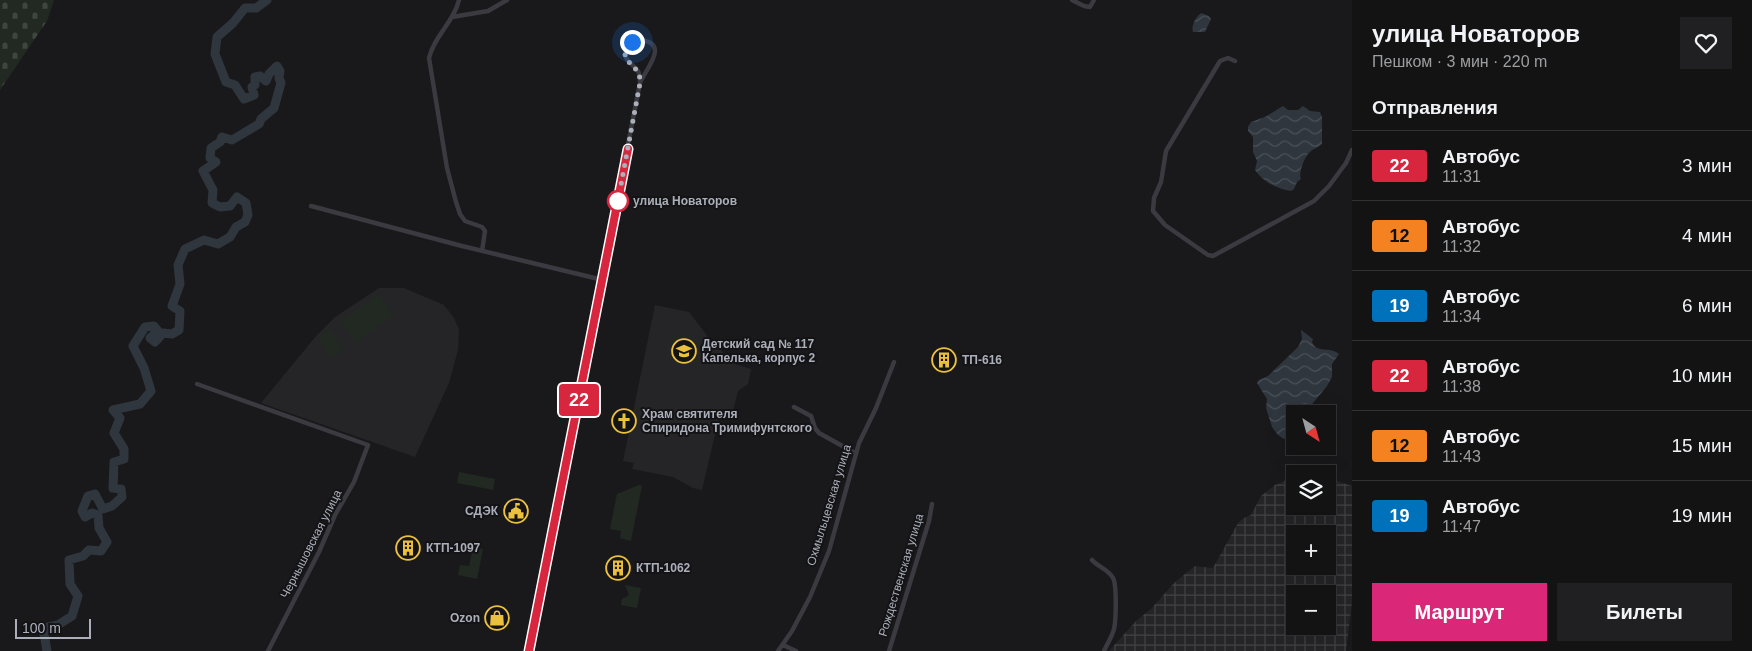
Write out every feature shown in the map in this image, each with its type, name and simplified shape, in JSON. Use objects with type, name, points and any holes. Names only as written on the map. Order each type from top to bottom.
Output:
[{"type":"street","points":[[459,0],[452,17],[431,51],[429,58],[447,168],[456,202],[460,214],[465,221],[482,227],[485,231],[482,251]]},
{"type":"street","points":[[452,17],[488,11],[507,0]]},
{"type":"street","points":[[1072,0],[1090,7],[1094,0]]},
{"type":"street","points":[[529,651],[640,83],[655,56],[652,45],[643,40],[632,42],[628,46],[626,54],[628,62],[638,72],[640,83]]},
{"type":"street","points":[[1236,61],[1228,58],[1220,61],[1166,151],[1161,182],[1154,198],[1153,211],[1165,225],[1208,255],[1213,256],[1314,201],[1329,186],[1346,163],[1352,150]]},
{"type":"street","points":[[311,206],[482,251],[603,280]]},
{"type":"street","name":"Охмыльцевская улица","points":[[778,651],[803,612],[829,551],[858,443],[876,408],[894,362]]},
{"type":"street","name":"Чернышовская улица","points":[[197,384],[368,445],[354,482],[335,515],[319,552],[268,651]]},
{"type":"street","points":[[794,407],[811,416],[819,434],[855,453]]},
{"type":"street","name":"Рождественская улица","points":[[889,651],[929,520],[932,504]]},
{"type":"street","points":[[1092,560],[1096,565],[1103,567],[1114,579],[1116,590],[1114,629],[1104,651]]},
{"type":"street","points":[[783,645],[796,651]]},
{"type":"shaded area","points":[[379,288],[404,288],[444,305],[454,318],[459,329],[458,350],[449,383],[415,457],[261,403],[316,336],[335,317]]},
{"type":"shaded area","points":[[655,305],[689,312],[709,338],[735,364],[751,369],[748,384],[738,391],[733,411],[721,409],[702,490],[693,488],[673,477],[632,469],[634,463],[623,461]]},
{"type":"shaded area","points":[[1286,480],[1286,515],[1336,515],[1336,481],[1352,486],[1352,602],[1346,651],[1109,651],[1174,583],[1195,566],[1213,568],[1238,523],[1251,515],[1261,496],[1275,485]]},
{"type":"green space","points":[[0,0],[54,0],[47,21],[0,90]]},
{"type":"green space","points":[[379,294],[394,315],[356,342],[341,321]]},
{"type":"green space","points":[[330,329],[344,350],[332,358],[317,338]]},
{"type":"green space","points":[[459,472],[495,479],[493,490],[457,483]]},
{"type":"green space","points":[[639,485],[642,486],[631,541],[620,538],[621,531],[610,529],[617,494]]},
{"type":"green space","points":[[473,547],[483,549],[477,579],[458,575],[460,565],[469,566]]},
{"type":"green space","points":[[625,585],[641,588],[637,608],[621,605],[622,599],[629,595]]},
{"type":"water","points":[[1201,13],[1209,16],[1211,19],[1205,32],[1193,32],[1194,21]]},
{"type":"water","points":[[1283,106],[1288,110],[1298,110],[1303,106],[1310,111],[1320,112],[1322,117],[1322,144],[1307,155],[1301,170],[1301,179],[1291,191],[1271,184],[1255,170],[1257,161],[1253,152],[1253,137],[1248,131],[1251,122],[1265,117]]},
{"type":"water","points":[[1301,330],[1313,339],[1312,342],[1317,348],[1332,350],[1339,354],[1332,364],[1332,377],[1311,405],[1286,405],[1286,438],[1284,439],[1272,427],[1266,408],[1267,399],[1257,383],[1268,376],[1298,347],[1302,339]]},
{"type":"waterway","points":[[47,651],[44,634],[48,627],[58,625],[72,616],[78,596],[70,584],[69,560],[83,556],[89,550],[101,551],[107,542],[99,528],[98,515],[92,513],[85,517],[82,511],[88,496],[95,494],[103,509],[112,506],[122,497],[121,489],[113,488],[114,462],[124,459],[124,449],[114,433],[120,418],[113,410],[140,404],[151,391],[144,368],[133,346],[145,327],[154,326],[158,331],[150,338],[155,342],[163,333],[172,334],[179,330],[180,311],[172,306],[180,284],[178,265],[185,249],[204,240],[218,244],[230,237],[236,227],[245,222],[248,215],[246,203],[237,197],[230,206],[220,207],[212,203],[213,190],[203,171],[216,162],[210,158],[211,148],[220,142],[222,137],[232,140],[259,124],[261,119],[274,108],[281,83],[279,78],[280,71],[277,66],[269,74],[266,81],[260,76],[255,77],[255,85],[252,87],[254,95],[244,99],[235,85],[226,82],[215,54],[217,37],[233,23],[245,8],[256,8],[267,0]]},
{"type":"bus line","name":"22","points":[[529,651],[628,149]]},
{"type":"place","name":"улица Новаторов","points":[[618,201]]},
{"type":"place","name":"Детский сад № 117 Капелька, корпус 2","points":[[684,351]]},
{"type":"place","name":"ТП-616","points":[[944,360]]},
{"type":"place","name":"Храм святителя Спиридона Тримифунтского","points":[[624,421]]},
{"type":"place","name":"СДЭК","points":[[516,511]]},
{"type":"place","name":"КТП-1097","points":[[408,548]]},
{"type":"place","name":"КТП-1062","points":[[618,568]]},
{"type":"place","name":"Ozon","points":[[497,618]]},
{"type":"route","points":[[618,201],[640,83],[638,72],[628,62],[626,57],[628,46],[632,42]]}]
